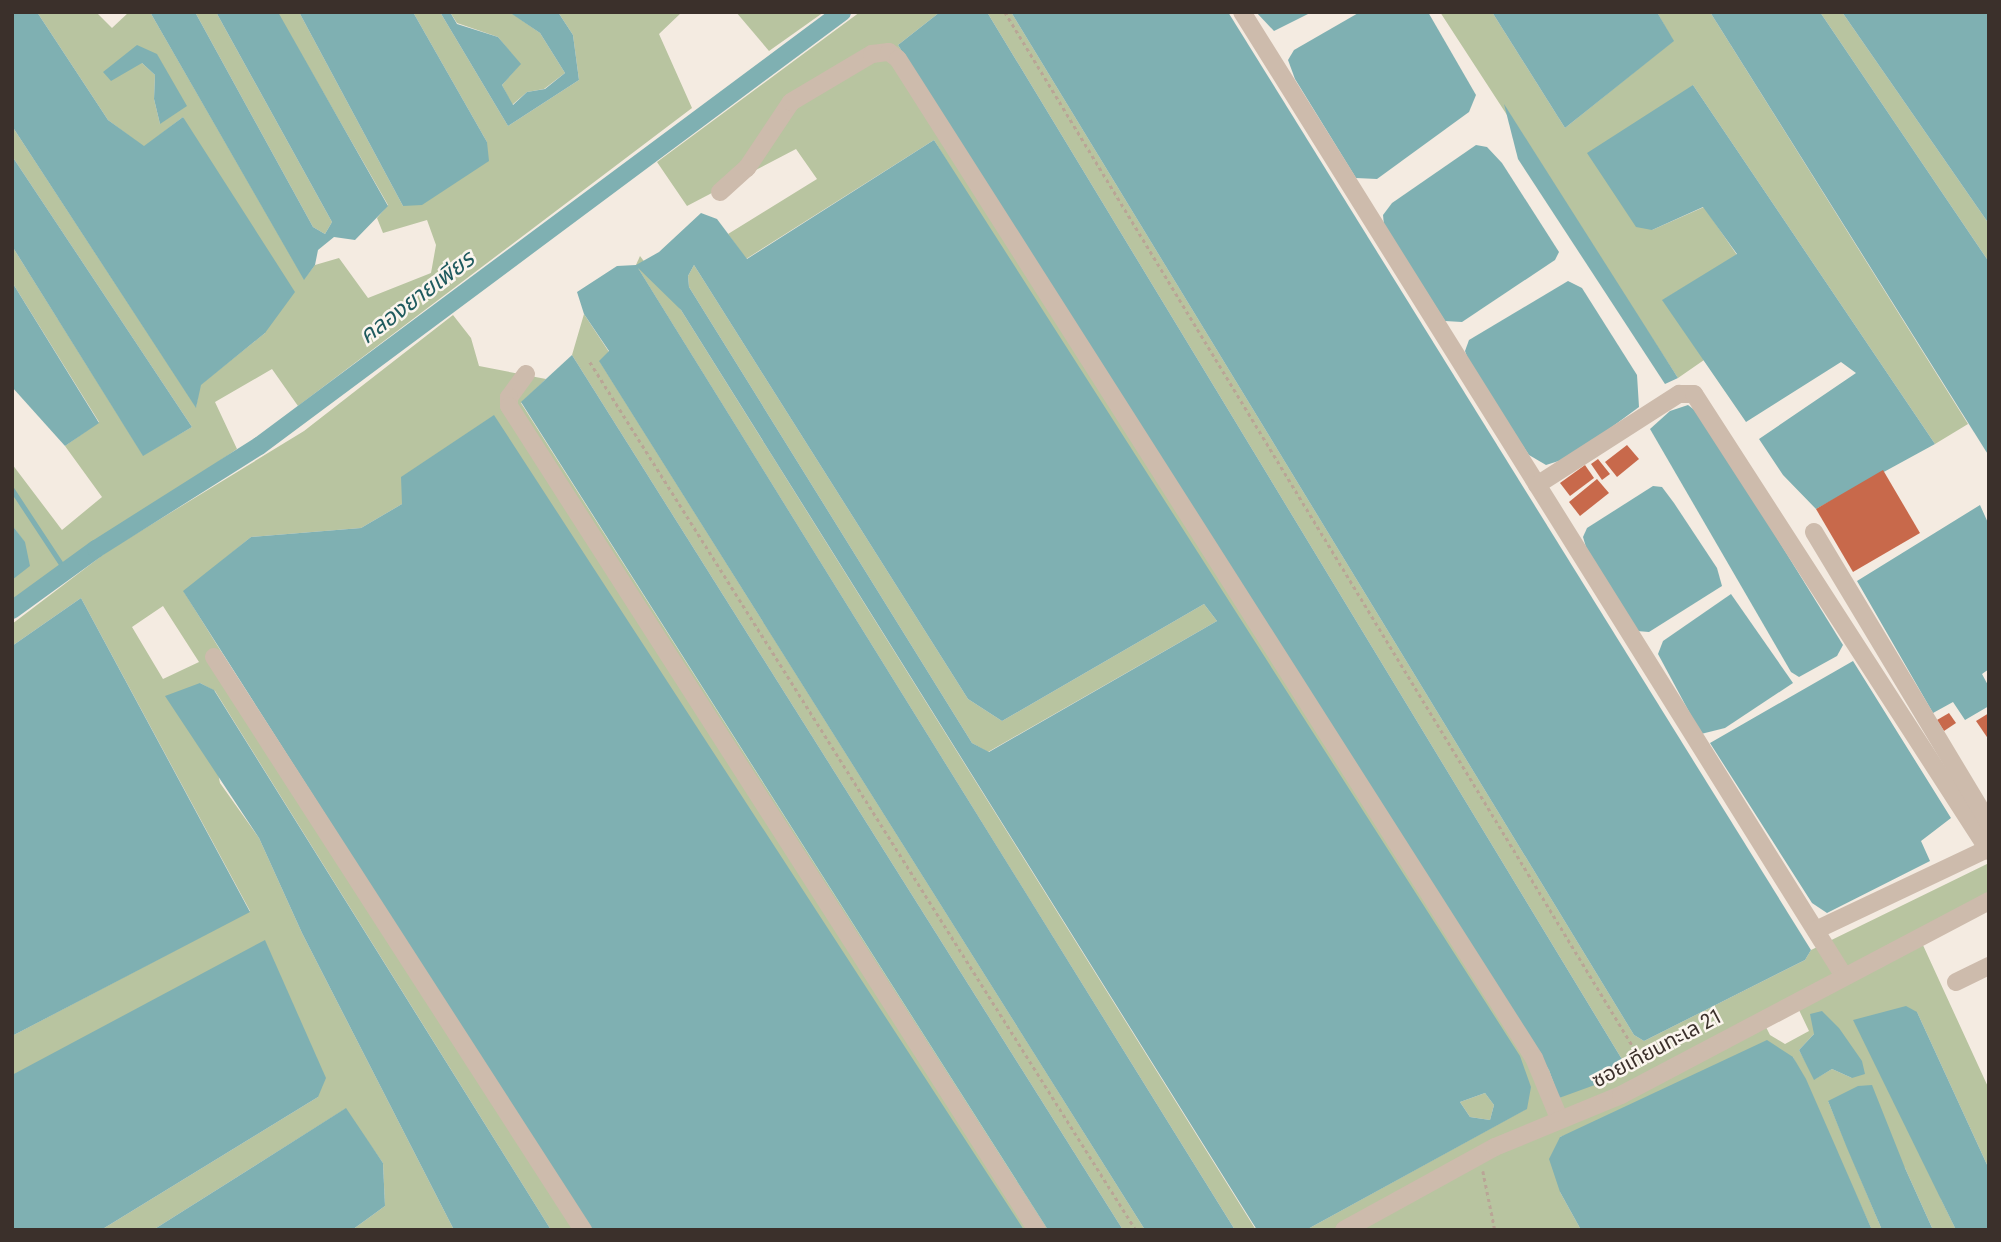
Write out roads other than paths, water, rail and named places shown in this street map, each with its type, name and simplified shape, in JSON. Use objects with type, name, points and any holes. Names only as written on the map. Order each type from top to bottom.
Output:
[{"type":"street","points":[[1242,12],[1844,976]]},
{"type":"street","points":[[720,192],[747,168],[791,102],[872,54],[889,52],[898,59],[1534,1058],[1559,1118]]},
{"type":"street","points":[[527,374],[509,397],[509,406],[1037,1230]]},
{"type":"street","points":[[1537,485],[1679,394],[1694,394],[1988,850],[1816,930]]},
{"type":"street","points":[[1814,532],[1989,823]]},
{"type":"street","points":[[214,657],[583,1230]]},
{"type":"street","name":"ซอยเทียนทะเล 21","points":[[1344,1230],[1480,1155],[1559,1118],[1594,1108],[1989,901]]},
{"type":"street","points":[[1956,982],[1989,966]]},
{"type":"water","points":[[12,12],[37,12],[108,120],[144,146],[183,117],[295,292],[265,333],[201,385],[196,408],[12,126]]},
{"type":"water","points":[[150,12],[195,12],[313,227],[325,234],[332,222],[216,12],[278,12],[388,206],[355,240],[334,237],[318,250],[315,265],[304,280]]},
{"type":"water","points":[[299,12],[413,12],[487,142],[489,161],[422,205],[403,206]]},
{"type":"water","points":[[440,12],[450,12],[457,24],[498,37],[521,64],[502,85],[513,105],[527,92],[545,89],[565,73],[540,33],[509,12],[558,12],[573,35],[579,80],[508,126]]},
{"type":"water","points":[[940,12],[987,12],[1623,1061],[1625,1074],[1559,1098],[1549,1070],[898,45]]},
{"type":"water","points":[[1011,12],[1228,12],[1811,950],[1805,960],[1644,1041],[1634,1035]]},
{"type":"water","points":[[1256,12],[1312,12],[1274,31]]},
{"type":"water","points":[[1360,12],[1428,12],[1476,95],[1469,112],[1377,179],[1356,178],[1295,79],[1288,60],[1294,50]]},
{"type":"water","points":[[1492,12],[1657,12],[1674,41],[1565,128]]},
{"type":"water","points":[[1710,12],[1820,12],[1989,262],[1989,456]]},
{"type":"water","points":[[1842,12],[1989,12],[1989,224]]},
{"type":"water","points":[[137,45],[157,54],[187,106],[160,124],[154,99],[155,75],[142,63],[111,81],[103,72]]},
{"type":"water","points":[[1693,85],[1935,444],[1816,509],[1783,475],[1759,439],[1856,373],[1841,362],[1746,422],[1662,300],[1737,254],[1703,207],[1652,230],[1636,227],[1587,153]]},
{"type":"water","points":[[1504,104],[1678,378],[1665,384],[1518,159]]},
{"type":"water","points":[[934,140],[1520,1056],[1531,1087],[1527,1109],[1306,1230],[1257,1230],[681,310],[638,268],[1235,1230],[1145,1230],[599,361],[609,351],[584,314],[577,292],[617,266],[636,265],[659,252],[701,213],[717,219],[747,259]],"holes":[[[694,265],[968,699],[1002,721],[1204,604],[1217,621],[989,752],[972,743],[689,287],[688,276]],[[1485,1093],[1494,1105],[1490,1120],[1470,1117],[1460,1102]]]},
{"type":"water","points":[[1476,145],[1487,147],[1502,163],[1559,252],[1555,260],[1462,322],[1445,321],[1384,225],[1383,215],[1392,203]]},
{"type":"water","points":[[12,156],[192,427],[143,456],[12,246]]},
{"type":"water","points":[[1568,281],[1582,288],[1637,375],[1639,407],[1571,457],[1546,465],[1529,455],[1471,368],[1465,351],[1469,340]]},
{"type":"water","points":[[12,282],[99,423],[65,446],[12,387]]},
{"type":"water","points":[[572,355],[1123,1230],[1048,1230],[521,402]]},
{"type":"water","points":[[1688,405],[1701,415],[1843,645],[1837,656],[1799,677],[1791,672],[1650,429],[1670,411]]},
{"type":"water","points":[[494,415],[1024,1230],[590,1230],[183,591],[251,537],[361,528],[402,504],[401,477]]},
{"type":"water","points":[[1653,486],[1662,487],[1674,503],[1717,568],[1722,586],[1649,632],[1637,631],[1589,557],[1583,537],[1587,528]]},
{"type":"water","points":[[1980,505],[1989,525],[1989,669],[1982,674],[1989,687],[1989,706],[1965,720],[1953,702],[1933,713],[1857,581]]},
{"type":"water","points":[[12,525],[25,542],[30,566],[12,580]]},
{"type":"water","points":[[1731,594],[1793,683],[1725,728],[1701,734],[1658,654],[1663,641]]},
{"type":"water","points":[[81,598],[250,912],[12,1036],[12,646]]},
{"type":"water","points":[[1853,661],[1951,818],[1921,841],[1930,861],[1827,913],[1812,903],[1710,743]]},
{"type":"water","points":[[200,683],[214,690],[551,1230],[454,1230],[302,933],[259,838],[165,696]]},
{"type":"water","points":[[265,940],[326,1078],[318,1097],[101,1230],[12,1230],[12,1075]]},
{"type":"water","points":[[1906,1006],[1917,1012],[1989,1169],[1989,1230],[1956,1230],[1853,1020]]},
{"type":"water","points":[[1822,1011],[1839,1028],[1862,1061],[1865,1074],[1852,1078],[1832,1069],[1814,1080],[1799,1050],[1814,1034],[1810,1014]]},
{"type":"water","points":[[1767,1040],[1793,1057],[1806,1079],[1872,1230],[1581,1230],[1560,1192],[1549,1159],[1560,1137]]},
{"type":"water","points":[[1872,1085],[1933,1230],[1882,1230],[1847,1148],[1828,1101],[1858,1086]]},
{"type":"water","points":[[346,1108],[383,1163],[385,1206],[352,1230],[153,1230]]},
{"type":"waterway","name":"คลองยายเพียร","points":[[12,610],[96,549],[259,446],[842,12]]},
{"type":"waterway","points":[[12,489],[66,571]]}]
